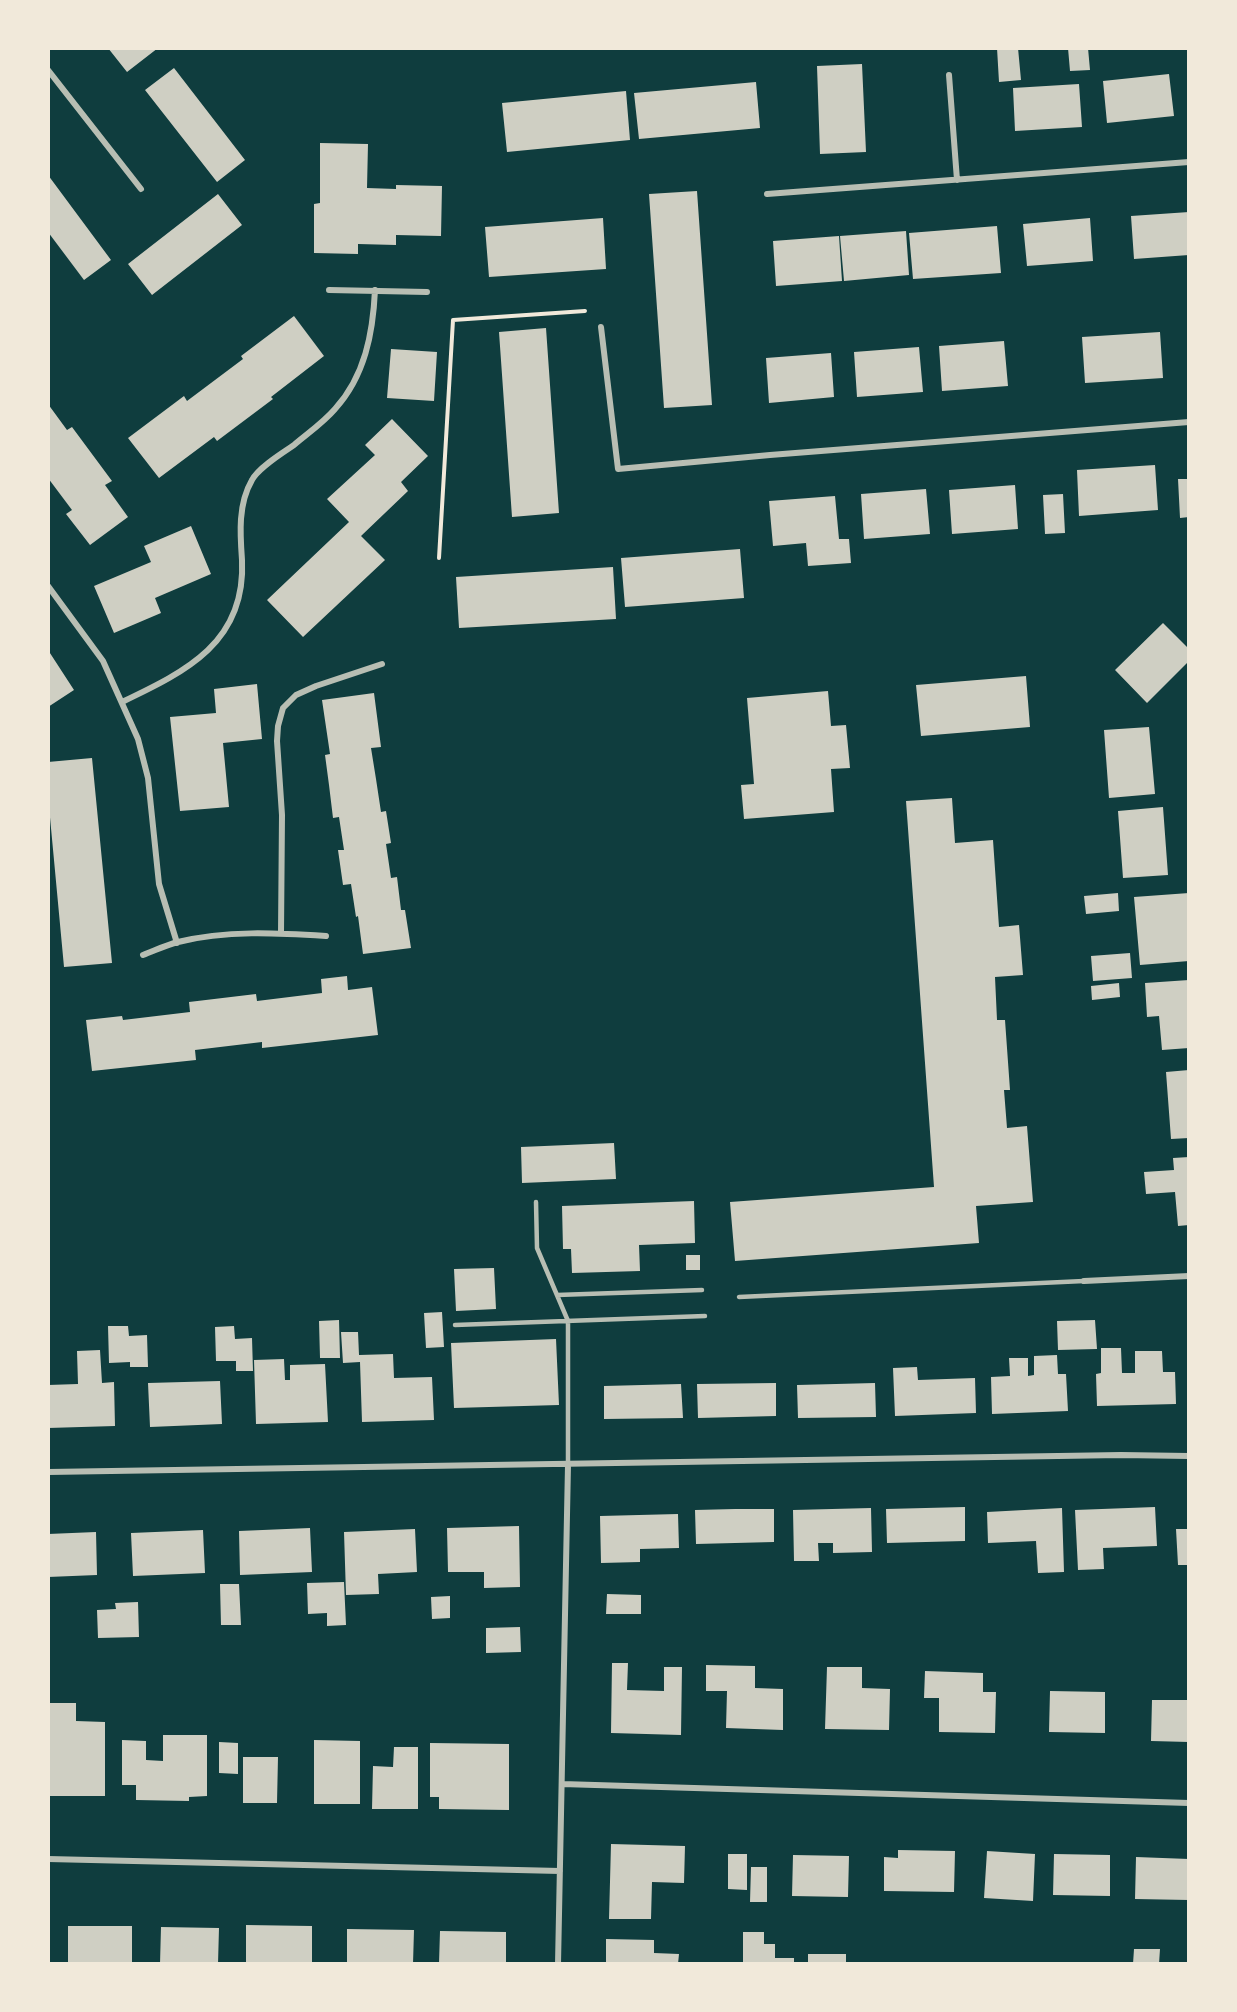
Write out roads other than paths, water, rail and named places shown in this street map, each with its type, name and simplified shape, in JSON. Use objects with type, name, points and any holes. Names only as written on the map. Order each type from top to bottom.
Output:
[{"type":"street","points":[[48,70],[141,189]]},
{"type":"street","points":[[949,75],[957,180]]},
{"type":"street","points":[[767,194],[1189,162]]},
{"type":"street","points":[[329,290],[427,292]]},
{"type":"street","points":[[122,702],[188,668],[216,643],[230,624],[240,598],[243,574],[241,515],[244,495],[253,477],[335,409],[354,384],[365,355],[373,321],[375,290]]},
{"type":"street","points":[[601,327],[618,469],[1189,422]]},
{"type":"street","points":[[48,586],[104,662],[138,739],[148,778],[159,884],[177,942]]},
{"type":"street","points":[[281,933],[282,815],[278,726],[284,708],[296,694],[382,664]]},
{"type":"street","points":[[143,955],[177,942],[208,937],[281,933],[326,936]]},
{"type":"street","points":[[1084,1281],[1189,1276]]},
{"type":"street","points":[[48,1472],[1121,1455],[1189,1456]]},
{"type":"street","points":[[558,1964],[568,1465]]},
{"type":"street","points":[[562,1784],[1189,1803]]},
{"type":"street","points":[[48,1859],[560,1871]]},
{"type":"lane","points":[[536,1202],[537,1248],[568,1321],[568,1465]]},
{"type":"lane","points":[[738,1297],[1084,1281]]},
{"type":"lane","points":[[557,1295],[702,1290]]},
{"type":"lane","points":[[454,1325],[705,1316]]}]
